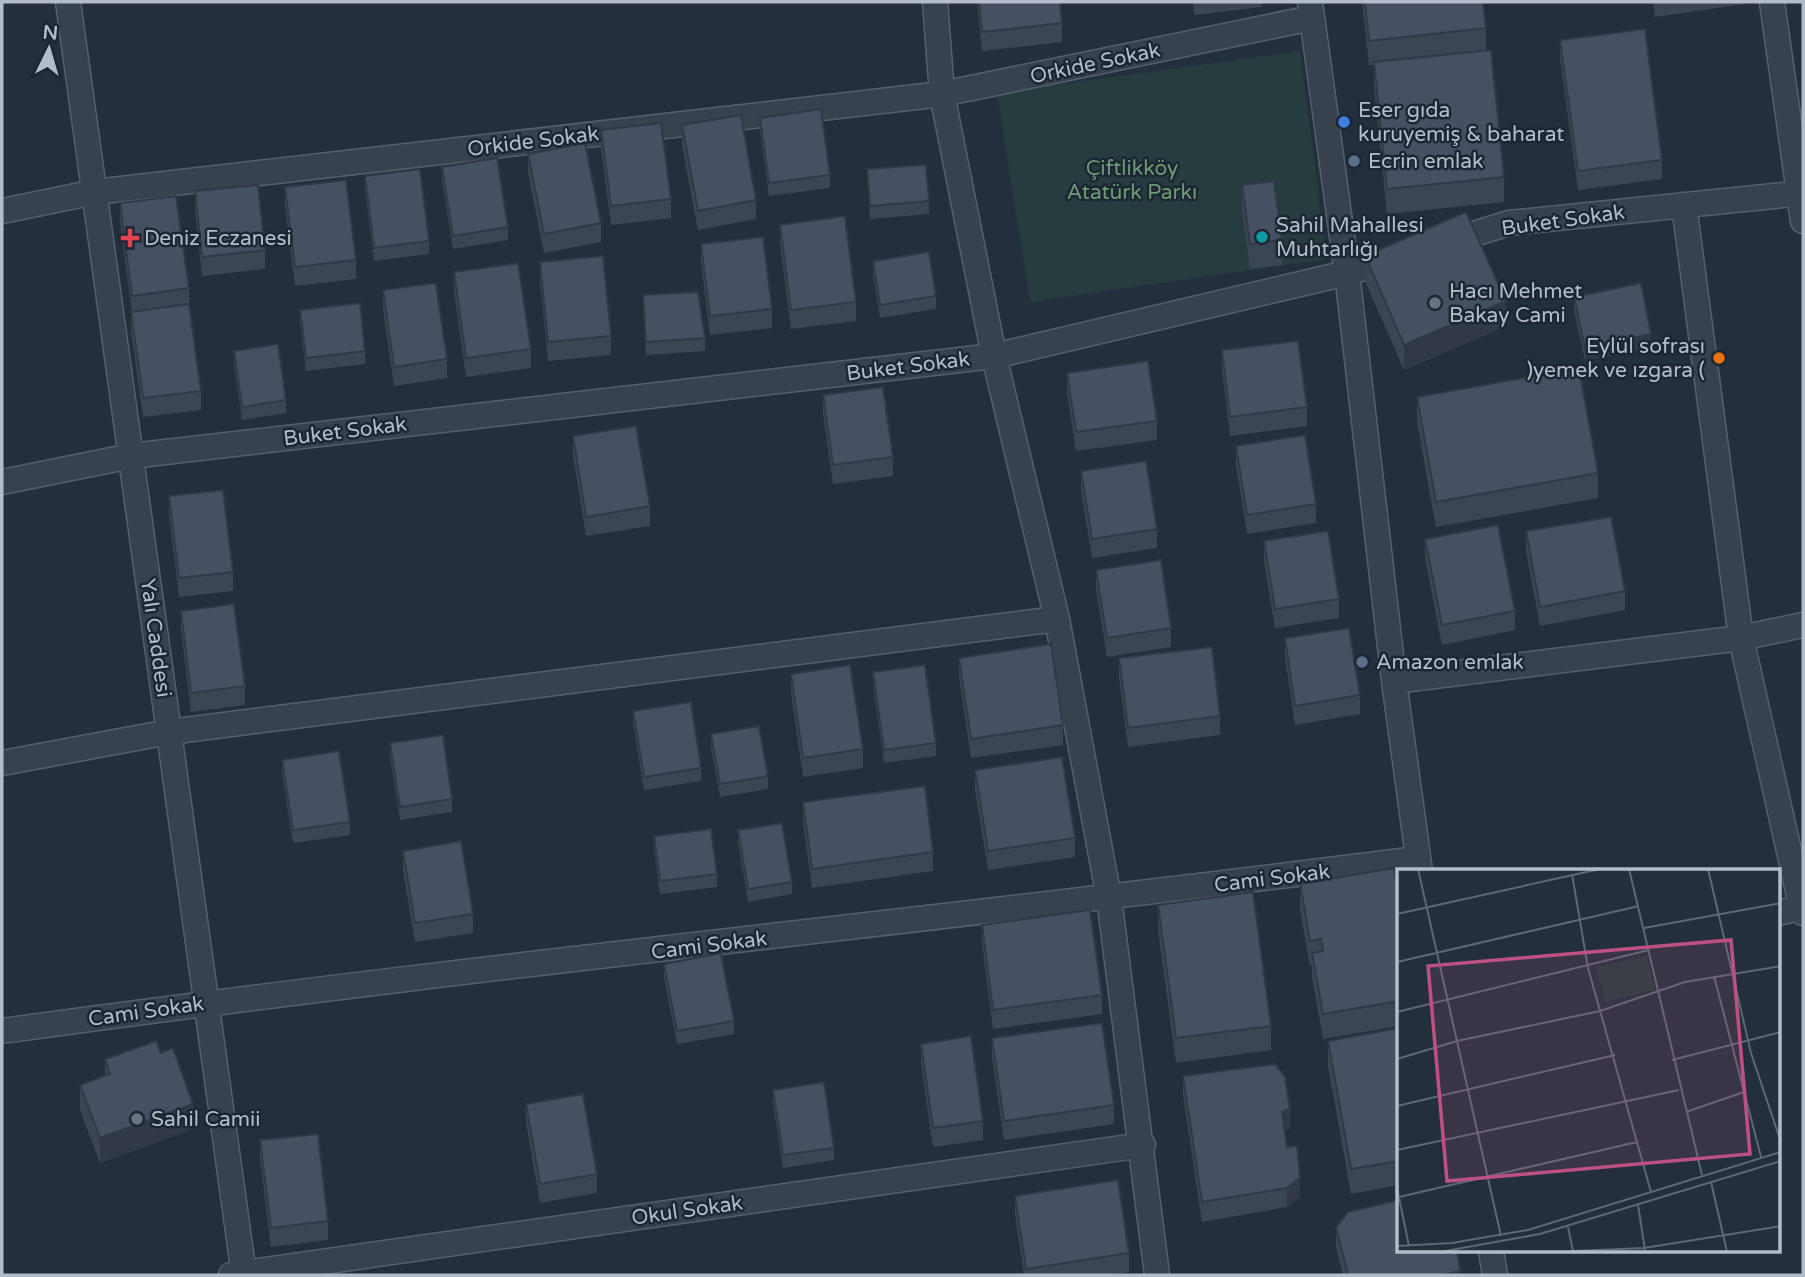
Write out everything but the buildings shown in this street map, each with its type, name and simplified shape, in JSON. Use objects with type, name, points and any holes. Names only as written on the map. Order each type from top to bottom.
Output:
[{"type":"street","name":"Yalı Caddesi","points":[[68,2],[206,1003],[240,1275]]},
{"type":"street","points":[[935,2],[942,94],[994,356],[1057,619],[1109,898],[1143,1145],[1157,1275]]},
{"type":"street","points":[[1772,2],[1803,221]]},
{"type":"street","name":"Orkide Sokak","points":[[2,211],[95,192],[942,94],[1311,10]]},
{"type":"street","points":[[1311,10],[1347,273],[1418,865]]},
{"type":"street","name":"Buket Sokak","points":[[2,482],[131,456],[994,356],[1347,273],[1509,223],[1801,193]]},
{"type":"street","points":[[1684,205],[1741,638],[1795,911]]},
{"type":"street","points":[[2,763],[169,732],[1057,619]]},
{"type":"street","points":[[1394,681],[1741,638],[1803,625]]},
{"type":"street","name":"Cami Sokak","points":[[2,1031],[206,1003],[1109,898],[1418,865]]},
{"type":"street","name":"Okul Sokak","points":[[240,1275],[1143,1145]]},
{"type":"street","points":[[1491,1252],[1495,1275]]},
{"type":"green space","name":"Çiftlikköy Atatürk Parkı","points":[[1300,51],[1327,259],[1030,302],[997,93]]},
{"type":"place","name":"Eser gıda kuruyemiş & baharat","points":[[1344,122]]},
{"type":"place","name":"Ecrin emlak","points":[[1354,161]]},
{"type":"place","name":"Sahil Mahallesi Muhtarlığı","points":[[1262,237]]},
{"type":"place","name":"Deniz Eczanesi","points":[[130,238]]},
{"type":"place","name":"Hacı Mehmet Bakay Cami","points":[[1435,303]]},
{"type":"place","name":"Eylül sofrası )yemek ve ızgara (","points":[[1719,358]]},
{"type":"place","name":"Amazon emlak","points":[[1362,662]]},
{"type":"place","name":"Sahil Camii","points":[[137,1119]]}]
